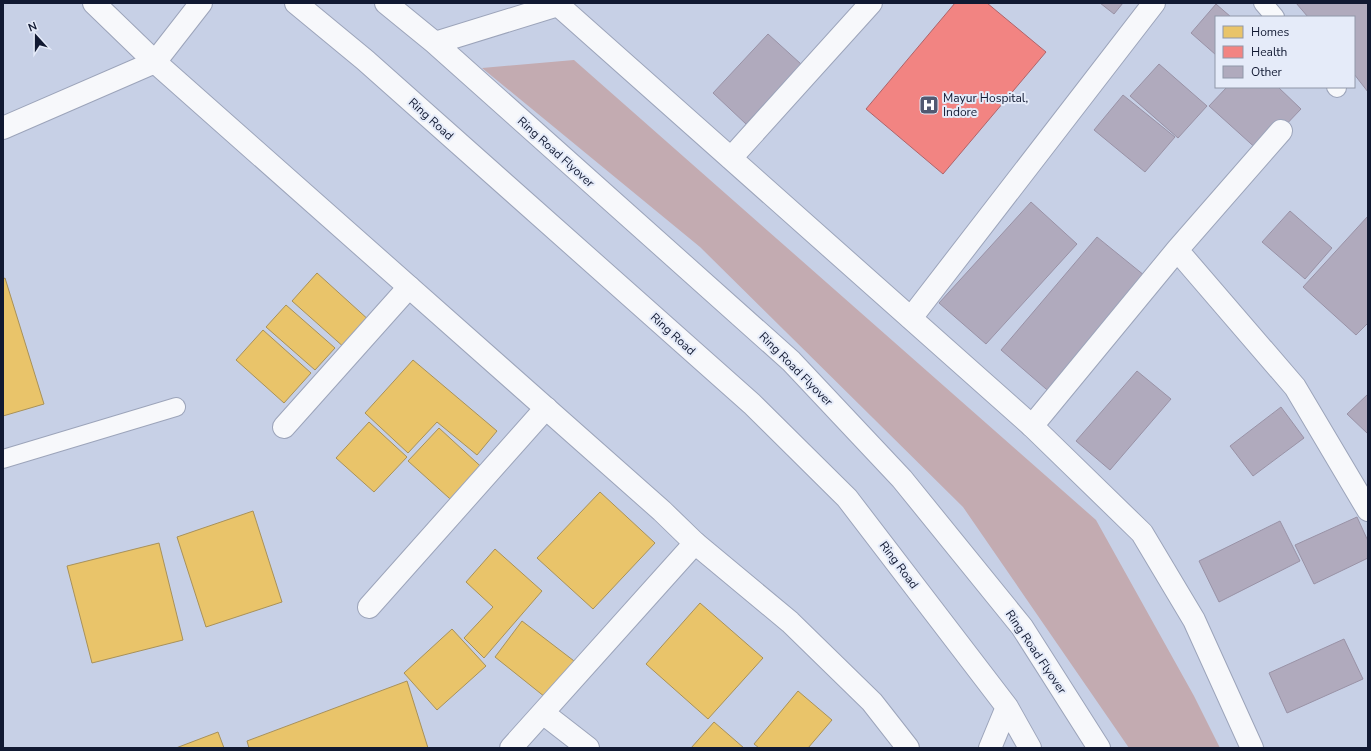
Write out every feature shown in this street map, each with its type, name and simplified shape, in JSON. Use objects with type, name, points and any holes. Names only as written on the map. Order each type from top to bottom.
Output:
[{"type":"street","points":[[94,3],[156,62],[662,511],[695,543],[790,622],[872,702],[908,748]]},
{"type":"street","points":[[3,128],[156,62],[201,3]]},
{"type":"street","name":"Ring Road","points":[[296,3],[365,60],[752,404],[847,498],[1007,707]]},
{"type":"street","points":[[386,3],[435,43],[557,4],[1032,426],[1142,533],[1194,620],[1252,748]]},
{"type":"street","points":[[731,158],[871,3]]},
{"type":"street","points":[[911,318],[1154,3]]},
{"type":"street","name":"Ring Road Flyover","points":[[435,43],[791,361],[897,473],[1022,626],[1099,748]]},
{"type":"street","points":[[1032,426],[1177,250],[1281,131]]},
{"type":"street","points":[[1177,250],[1295,387],[1368,510]]},
{"type":"street","points":[[284,427],[409,287]]},
{"type":"street","points":[[369,607],[546,408]]},
{"type":"street","points":[[512,748],[695,543]]},
{"type":"street","points":[[990,748],[1007,707]]},
{"type":"street","points":[[1007,707],[1030,748]]},
{"type":"street","points":[[543,713],[588,748]]},
{"type":"lane","points":[[1263,3],[1274,16]]},
{"type":"lane","points":[[3,459],[176,407]]},
{"type":"shaded area","points":[[574,60],[1096,520],[1194,696],[1220,748],[1129,748],[963,507],[700,247],[482,68]]},
{"type":"building: Homes","points":[[317,273],[371,322],[346,349],[292,301]]},
{"type":"building: Homes","points":[[5,278],[44,404],[3,416],[3,279]]},
{"type":"building: Homes","points":[[286,305],[335,348],[315,370],[266,327]]},
{"type":"building: Homes","points":[[263,330],[311,373],[284,403],[236,360]]},
{"type":"building: Homes","points":[[413,360],[497,431],[477,455],[437,422],[408,453],[365,413]]},
{"type":"building: Homes","points":[[369,422],[407,457],[374,492],[336,458]]},
{"type":"building: Homes","points":[[439,428],[489,474],[459,507],[408,461]]},
{"type":"building: Homes","points":[[600,492],[655,543],[593,609],[537,558]]},
{"type":"building: Homes","points":[[253,511],[282,602],[206,627],[177,537]]},
{"type":"building: Homes","points":[[159,543],[183,640],[92,663],[67,566]]},
{"type":"building: Homes","points":[[495,549],[542,591],[484,658],[464,638],[493,607],[466,582]]},
{"type":"building: Homes","points":[[700,603],[763,658],[708,719],[646,664]]},
{"type":"building: Homes","points":[[522,621],[578,664],[550,701],[495,657]]},
{"type":"building: Homes","points":[[452,629],[486,666],[437,710],[404,673]]},
{"type":"building: Homes","points":[[407,681],[428,748],[249,748],[247,741]]},
{"type":"building: Homes","points":[[798,691],[832,720],[808,748],[759,748],[754,744]]},
{"type":"building: Homes","points":[[714,722],[744,748],[691,748]]},
{"type":"building: Homes","points":[[218,732],[224,748],[176,748]]},
{"type":"building: Health","points":[[955,3],[987,3],[1046,52],[943,174],[866,109]]},
{"type":"building: Other","points":[[1100,3],[1123,3],[1114,14]]},
{"type":"building: Other","points":[[1296,3],[1368,3],[1368,92],[1355,75],[1355,16],[1307,16]]},
{"type":"building: Other","points":[[1216,4],[1230,16],[1215,16],[1215,54],[1191,33]]},
{"type":"building: Other","points":[[768,34],[801,64],[746,124],[713,93]]},
{"type":"building: Other","points":[[1159,64],[1207,106],[1178,138],[1130,96]]},
{"type":"building: Other","points":[[1226,88],[1279,88],[1301,109],[1260,152],[1209,106]]},
{"type":"building: Other","points":[[1123,95],[1175,137],[1145,172],[1094,130]]},
{"type":"building: Other","points":[[1031,202],[1077,244],[986,344],[939,303]]},
{"type":"building: Other","points":[[1290,211],[1332,248],[1305,279],[1262,242]]},
{"type":"building: Other","points":[[1368,216],[1368,323],[1356,335],[1303,287]]},
{"type":"building: Other","points":[[1097,237],[1150,280],[1053,395],[1001,350]]},
{"type":"building: Other","points":[[1137,371],[1171,399],[1110,470],[1076,441]]},
{"type":"building: Other","points":[[1368,394],[1368,434],[1347,414]]},
{"type":"building: Other","points":[[1281,407],[1304,438],[1253,476],[1230,446]]},
{"type":"building: Other","points":[[1357,517],[1368,541],[1368,558],[1314,584],[1295,545]]},
{"type":"building: Other","points":[[1280,521],[1300,561],[1219,602],[1199,561]]},
{"type":"building: Other","points":[[1344,639],[1363,679],[1287,713],[1269,673]]},
{"type":"place","name":"Mayur Hospital, Indore","points":[[929,105]]}]
